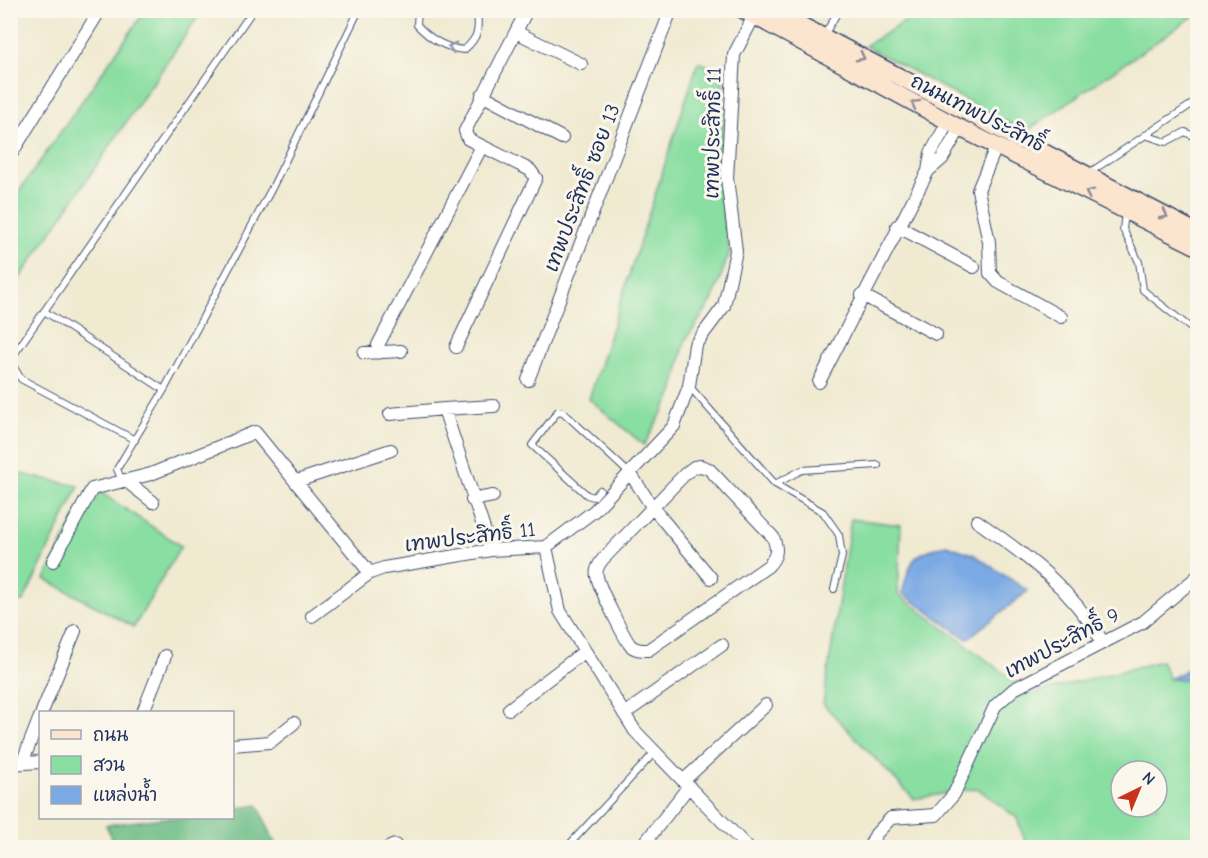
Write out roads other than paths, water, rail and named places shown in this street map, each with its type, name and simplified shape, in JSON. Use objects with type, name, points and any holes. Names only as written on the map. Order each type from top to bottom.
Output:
[{"type":"main road","name":"ถนนเทพประสิทธิ์","points":[[772,10],[1197,233]]},
{"type":"main road","name":"ถนนเทพประสิทธิ์","points":[[748,14],[996,147],[1197,247]]},
{"type":"street","points":[[10,156],[100,10]]},
{"type":"street","points":[[456,346],[536,178],[530,170],[468,139],[465,131],[527,10]]},
{"type":"street","name":"เทพประสิทธิ์ ซอย 13","points":[[528,380],[672,10]]},
{"type":"street","name":"เทพประสิทธิ์ 11","points":[[312,616],[370,573],[491,550],[546,548],[594,511],[674,426],[689,387],[695,345],[724,306],[736,251],[727,178],[734,56],[748,14]]},
{"type":"street","points":[[516,32],[580,64]]},
{"type":"street","points":[[482,95],[562,138]]},
{"type":"street","points":[[819,382],[897,226],[928,171],[942,159],[954,125]]},
{"type":"street","points":[[378,353],[378,345],[482,146]]},
{"type":"street","points":[[996,147],[978,190],[989,242],[990,273],[998,282],[1061,317]]},
{"type":"street","points":[[897,226],[974,267]]},
{"type":"street","points":[[862,295],[936,334]]},
{"type":"street","points":[[364,353],[401,351]]},
{"type":"street","points":[[390,414],[494,406]]},
{"type":"street","points":[[444,409],[472,500],[491,550]]},
{"type":"street","points":[[53,561],[88,493],[98,486],[151,474],[255,432],[370,573]]},
{"type":"street","points":[[297,482],[391,450]]},
{"type":"street","points":[[701,466],[709,470],[773,537],[777,548],[775,558],[768,566],[648,650],[641,650],[630,645],[598,580],[597,570],[603,559],[653,508],[685,474],[694,467],[701,466]]},
{"type":"street","points":[[630,473],[653,508],[711,578]]},
{"type":"street","points":[[123,481],[153,502]]},
{"type":"street","points":[[472,500],[493,496]]},
{"type":"street","points":[[977,521],[1059,583],[1087,615],[1103,642]]},
{"type":"street","points":[[546,548],[560,611],[635,731],[748,848]]},
{"type":"street","name":"เทพประสิทธิ์ 9","points":[[869,848],[876,834],[891,818],[936,815],[954,794],[995,706],[1014,689],[1143,622],[1197,576]]},
{"type":"street","points":[[42,711],[75,631]]},
{"type":"street","points":[[624,714],[722,645]]},
{"type":"street","points":[[509,709],[585,651]]},
{"type":"street","points":[[143,711],[165,656]]},
{"type":"street","points":[[641,848],[687,783],[766,705]]},
{"type":"street","points":[[16,764],[39,719]]},
{"type":"street","points":[[234,746],[270,742],[294,723]]},
{"type":"street","points":[[16,764],[39,762]]},
{"type":"lane","points":[[135,440],[21,379],[15,371],[13,356],[253,10]]},
{"type":"lane","points":[[123,481],[117,469],[164,390],[273,186],[359,10]]},
{"type":"lane","points":[[418,10],[417,25],[428,36],[450,49],[464,50],[475,40],[478,24],[477,10]]},
{"type":"lane","points":[[823,38],[839,10]]},
{"type":"lane","points":[[1086,175],[1197,100]]},
{"type":"lane","points":[[1146,135],[1166,142],[1185,132],[1197,138]]},
{"type":"lane","points":[[1125,210],[1123,229],[1139,262],[1143,290],[1197,334]]},
{"type":"lane","points":[[44,311],[164,390]]},
{"type":"lane","points":[[689,387],[775,484],[823,512],[839,535],[842,556],[834,589]]},
{"type":"lane","points":[[600,490],[594,497],[587,495],[532,445],[558,411],[563,412],[630,473]]},
{"type":"lane","points":[[775,484],[802,470],[878,465]]},
{"type":"lane","points":[[567,847],[655,752]]},
{"type":"water","points":[[946,545],[973,554],[1028,591],[967,639],[902,593],[914,560],[925,552]]},
{"type":"water","points":[[1197,643],[1197,679],[1170,679],[1193,666],[1193,645]]}]
